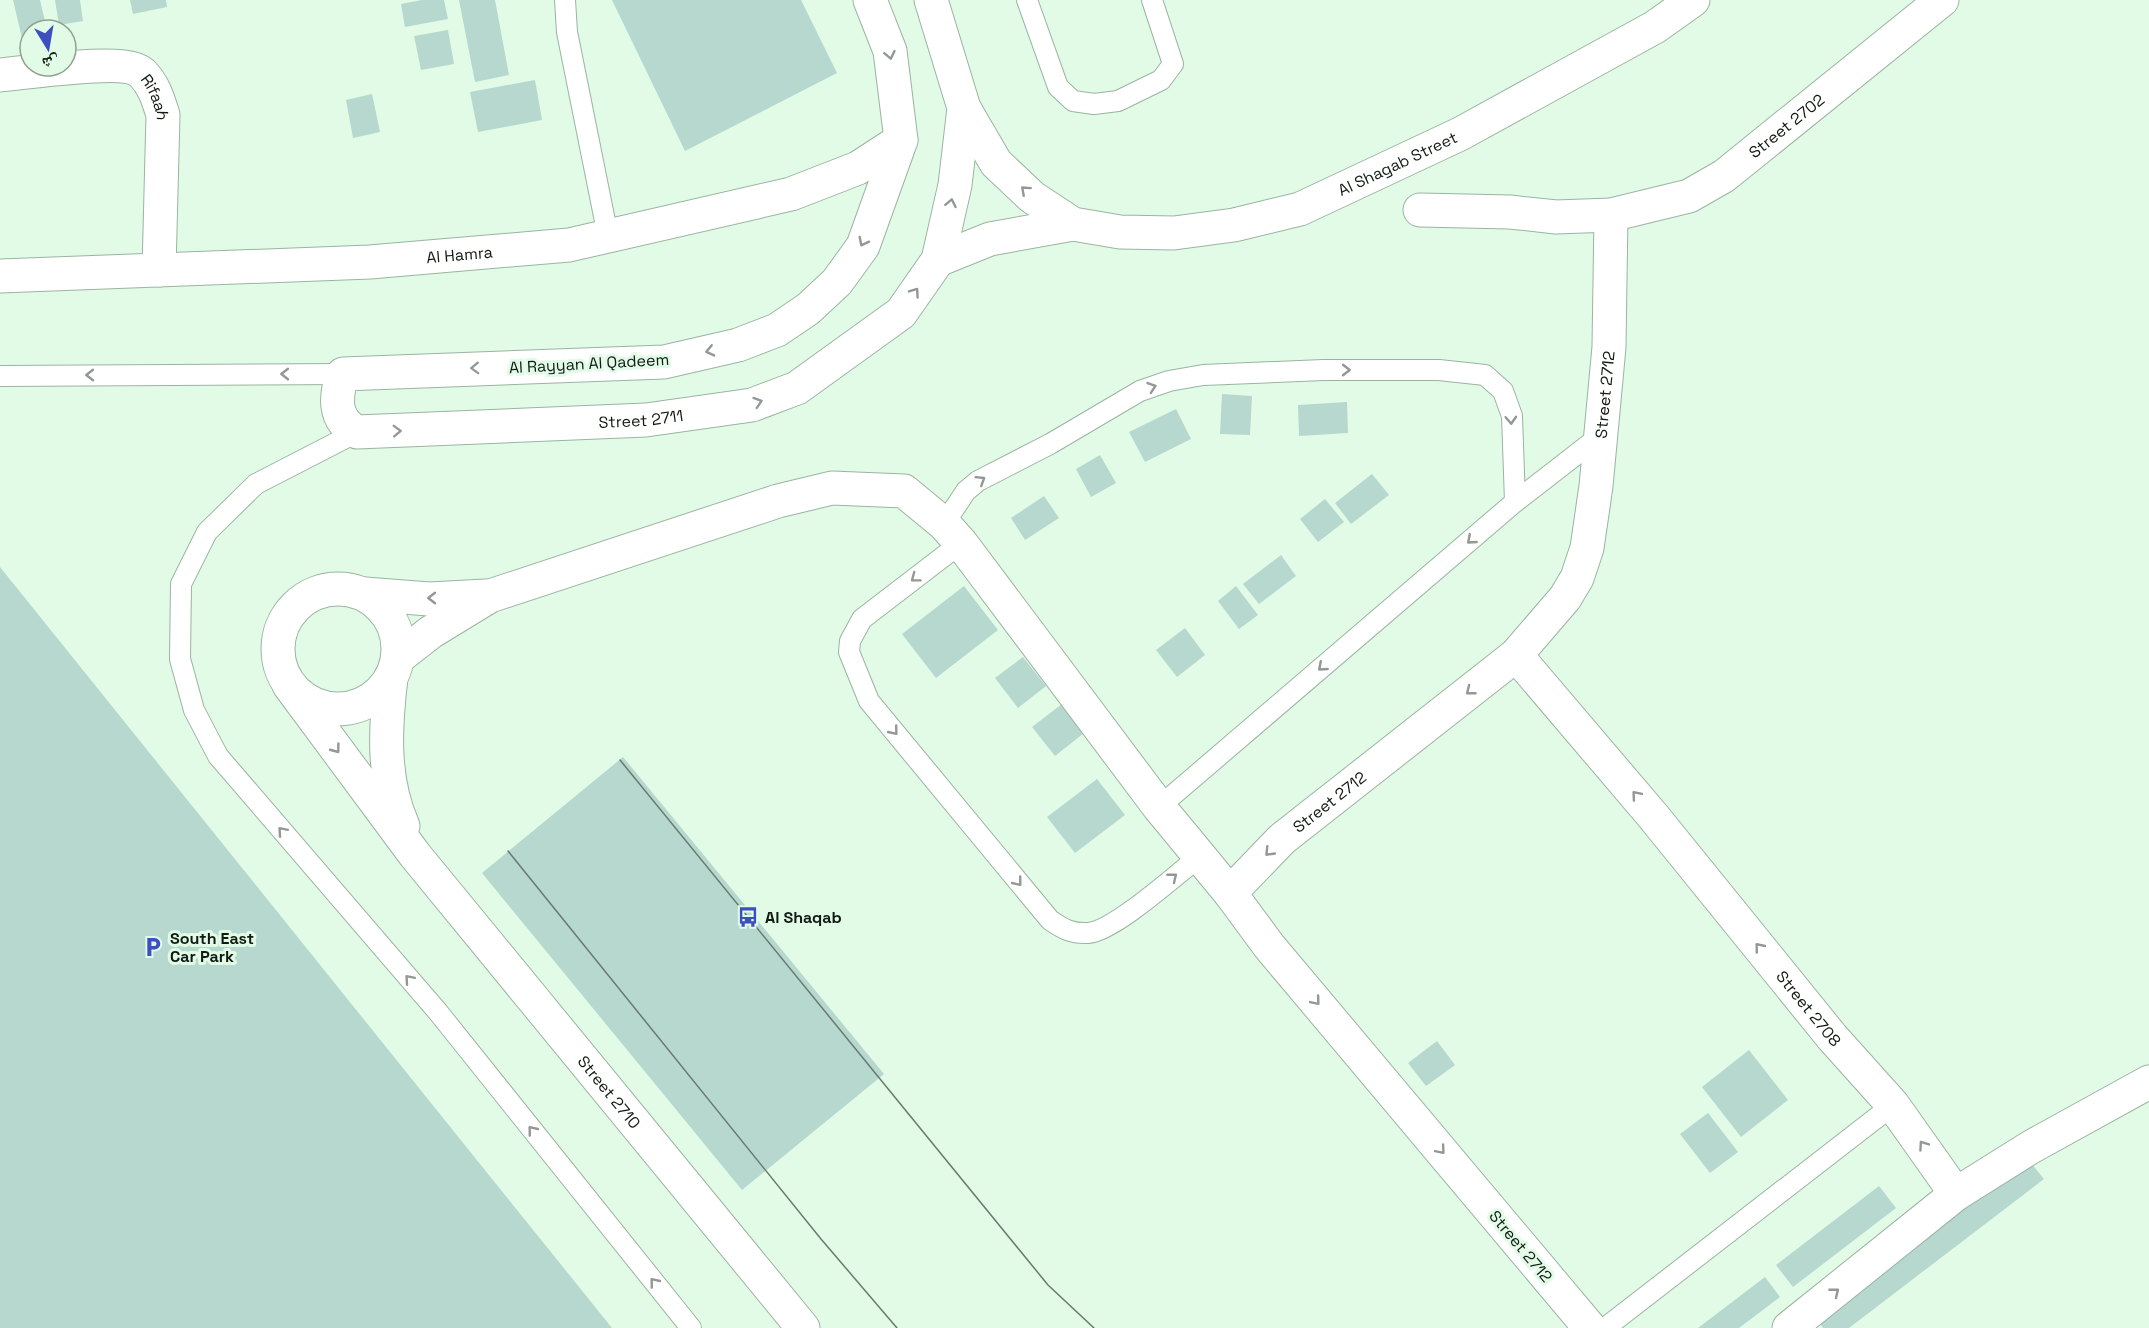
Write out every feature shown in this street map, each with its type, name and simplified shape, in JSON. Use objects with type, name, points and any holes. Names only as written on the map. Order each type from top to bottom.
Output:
[{"type":"street","name":"Al Rayyan Al Qadeem","points":[[343,374],[664,362],[738,345],[777,330],[808,309],[837,282],[862,246],[901,140],[890,51],[870,0]]},
{"type":"street","points":[[931,0],[964,108],[955,185],[938,260]]},
{"type":"street","name":"Al Shagab Street","points":[[938,260],[990,239],[1073,224],[1120,232],[1174,233],[1234,225],[1300,209],[1460,134],[1655,27],[1693,0]]},
{"type":"street","name":"Street 2702","points":[[1420,210],[1510,212],[1556,217],[1611,215],[1689,196],[1724,176],[1942,0]]},
{"type":"street","name":"Rifaah","points":[[0,75],[113,64],[141,71],[156,92],[163,115],[159,270]]},
{"type":"street","name":"Al Shagab Street","points":[[964,108],[996,163],[1032,197],[1073,224]]},
{"type":"street","name":"Al Hamra","points":[[0,276],[442,257],[569,245],[791,194],[858,168],[901,140]]},
{"type":"street","name":"Street 2712","points":[[1590,1328],[1269,946],[1230,893],[1282,839],[1516,655],[1565,598],[1577,578],[1587,548],[1596,486],[1609,347],[1611,215]]},
{"type":"street","name":"Street 2711","points":[[357,432],[646,420],[752,405],[797,388],[901,313],[938,260]]},
{"type":"street","points":[[343,374],[337,390],[337,402],[342,421],[357,432]]},
{"type":"street","points":[[490,596],[429,599],[364,594],[342,589],[319,592],[299,603],[285,620],[278,642],[279,664],[289,685],[308,701],[330,709],[354,707],[375,696],[395,667],[431,632],[490,596],[778,501],[832,488],[904,491],[953,534],[1159,807],[1230,893]]},
{"type":"street","points":[[364,594],[383,609],[395,630],[395,667]]},
{"type":"street","name":"Street 2708","points":[[1516,655],[1653,816],[1832,1037],[1893,1105],[1956,1194]]},
{"type":"street","name":"Street 2710","points":[[395,667],[385,723],[387,769],[397,813],[415,855]]},
{"type":"street","name":"Street 2710","points":[[289,685],[415,855],[803,1328]]},
{"type":"street","points":[[1789,1328],[1956,1194],[2031,1147],[2149,1082]]},
{"type":"lane","points":[[565,0],[567,32],[608,236]]},
{"type":"lane","points":[[1027,0],[1058,87],[1073,101],[1094,104],[1118,101],[1161,80],[1173,64],[1152,0]]},
{"type":"lane","points":[[1199,856],[1125,915],[1091,934],[1068,932],[1050,920],[869,701],[849,652],[850,641],[862,619],[953,534],[966,491],[978,481],[1050,444],[1140,391],[1169,381],[1203,375],[1323,370],[1439,370],[1485,375],[1503,391],[1512,416],[1515,502]]},
{"type":"lane","points":[[0,375],[343,374]]},
{"type":"lane","points":[[357,432],[256,484],[207,532],[181,584],[180,659],[194,710],[218,756],[438,1012],[690,1328]]},
{"type":"lane","points":[[1159,807],[1515,502],[1600,436]]},
{"type":"lane","points":[[1605,1328],[1893,1105]]},
{"type":"building","points":[[13,0],[40,0],[44,18],[18,18],[18,21]]},
{"type":"building","points":[[55,0],[80,0],[83,21],[78,22],[78,18],[58,18]]},
{"type":"building","points":[[130,0],[166,0],[167,7],[133,14]]},
{"type":"building","points":[[422,0],[444,0],[448,19],[405,27],[401,4]]},
{"type":"building","points":[[459,0],[495,0],[509,75],[475,82]]},
{"type":"building","points":[[612,0],[801,0],[837,73],[685,151]]},
{"type":"building","points":[[448,30],[454,64],[421,70],[414,36]]},
{"type":"building","points":[[535,80],[542,120],[478,132],[470,92]]},
{"type":"building","points":[[372,94],[380,132],[353,138],[346,100]]},
{"type":"building","points":[[1222,394],[1252,396],[1250,435],[1220,434]]},
{"type":"building","points":[[1347,402],[1348,433],[1299,436],[1298,405]]},
{"type":"building","points":[[1176,409],[1191,439],[1145,462],[1129,432]]},
{"type":"building","points":[[1100,455],[1116,483],[1091,497],[1076,469]]},
{"type":"building","points":[[1372,474],[1389,495],[1351,524],[1335,503]]},
{"type":"building","points":[[1044,496],[1059,518],[1025,540],[1011,518]]},
{"type":"building","points":[[1325,499],[1344,522],[1318,542],[1300,519]]},
{"type":"building","points":[[1281,555],[1296,576],[1259,604],[1243,584]]},
{"type":"building","name":"South East Car Park","points":[[0,567],[612,1328],[0,1328]]},
{"type":"building","points":[[964,586],[998,630],[936,678],[902,634]]},
{"type":"building","points":[[1236,586],[1258,615],[1239,629],[1218,601]]},
{"type":"building","points":[[1185,628],[1205,655],[1177,677],[1156,650]]},
{"type":"building","points":[[1023,657],[1046,686],[1018,708],[995,678]]},
{"type":"building","points":[[1062,704],[1084,733],[1055,756],[1032,727]]},
{"type":"building","points":[[623,757],[884,1074],[742,1190],[482,873]]},
{"type":"building","points":[[1097,779],[1125,815],[1075,853],[1047,817]]},
{"type":"building","points":[[1437,1041],[1455,1065],[1426,1086],[1408,1063]]},
{"type":"building","points":[[1749,1050],[1788,1100],[1741,1137],[1702,1087]]},
{"type":"building","points":[[1708,1113],[1738,1152],[1710,1173],[1680,1134]]},
{"type":"building","points":[[2026,1157],[2044,1179],[1849,1328],[1823,1328],[1816,1318]]},
{"type":"building","points":[[1879,1186],[1896,1208],[1793,1287],[1776,1265]]},
{"type":"building","points":[[1765,1277],[1780,1297],[1739,1328],[1698,1328]]},
{"type":"tram line","points":[[620,760],[1048,1285],[1094,1328]]},
{"type":"tram line","points":[[508,851],[821,1239],[897,1328]]},
{"type":"place","name":"Al Shaqab","points":[[748,917]]},
{"type":"place","name":"South East Car Park","points":[[153,947]]}]
